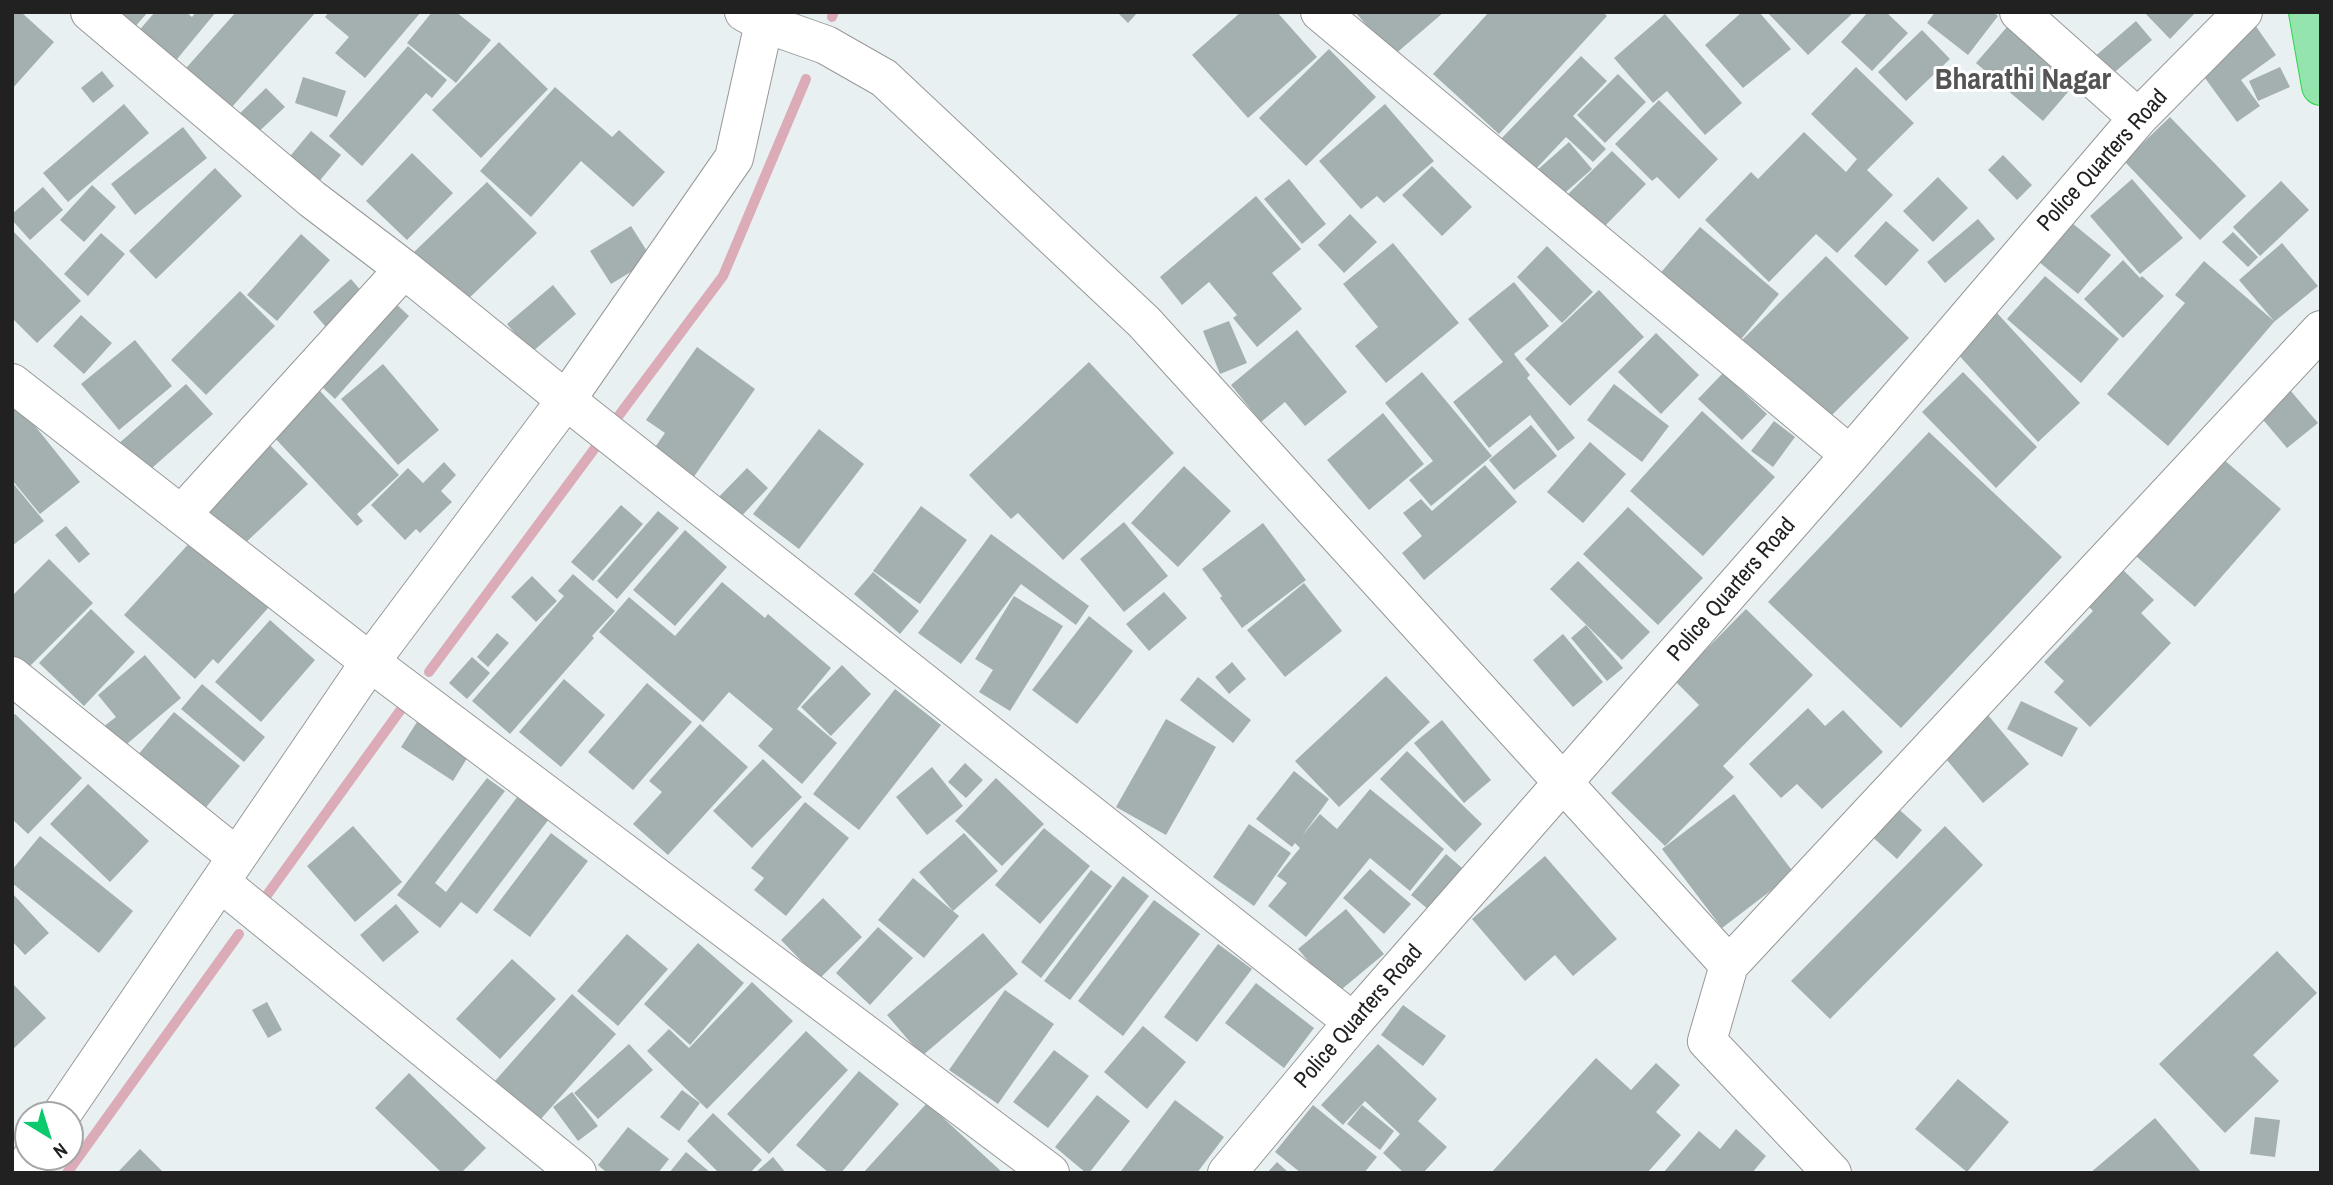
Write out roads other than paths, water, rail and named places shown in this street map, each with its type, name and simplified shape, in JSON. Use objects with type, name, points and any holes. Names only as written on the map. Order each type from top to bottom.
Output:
[{"type":"highway","points":[[2308,12],[2321,86]]},
{"type":"street","points":[[90,12],[312,199],[404,269],[1353,1022]]},
{"type":"street","points":[[1320,12],[1850,456]]},
{"type":"street","points":[[2020,12],[2138,118]]},
{"type":"street","name":"Police Quarters Road","points":[[1227,1173],[1353,1022],[1850,456],[2138,118],[2243,12]]},
{"type":"street","points":[[71,1101],[370,662],[566,400],[734,158],[759,16],[826,45],[884,78],[1144,322],[1728,965]]},
{"type":"street","points":[[181,515],[404,269]]},
{"type":"street","points":[[1832,1173],[1707,1041],[1728,965],[2321,330]]},
{"type":"street","points":[[12,383],[370,662],[1050,1173]]},
{"type":"street","points":[[12,676],[229,870],[577,1173]]},
{"type":"waterway","points":[[832,17],[834,12]]},
{"type":"waterway","points":[[617,418],[723,276],[806,79]]},
{"type":"waterway","points":[[429,672],[595,448]]},
{"type":"waterway","points":[[267,895],[402,708]]},
{"type":"waterway","points":[[67,1173],[239,934]]},
{"type":"district","name":"Bharathi Nagar","points":[[2023,81]]}]
